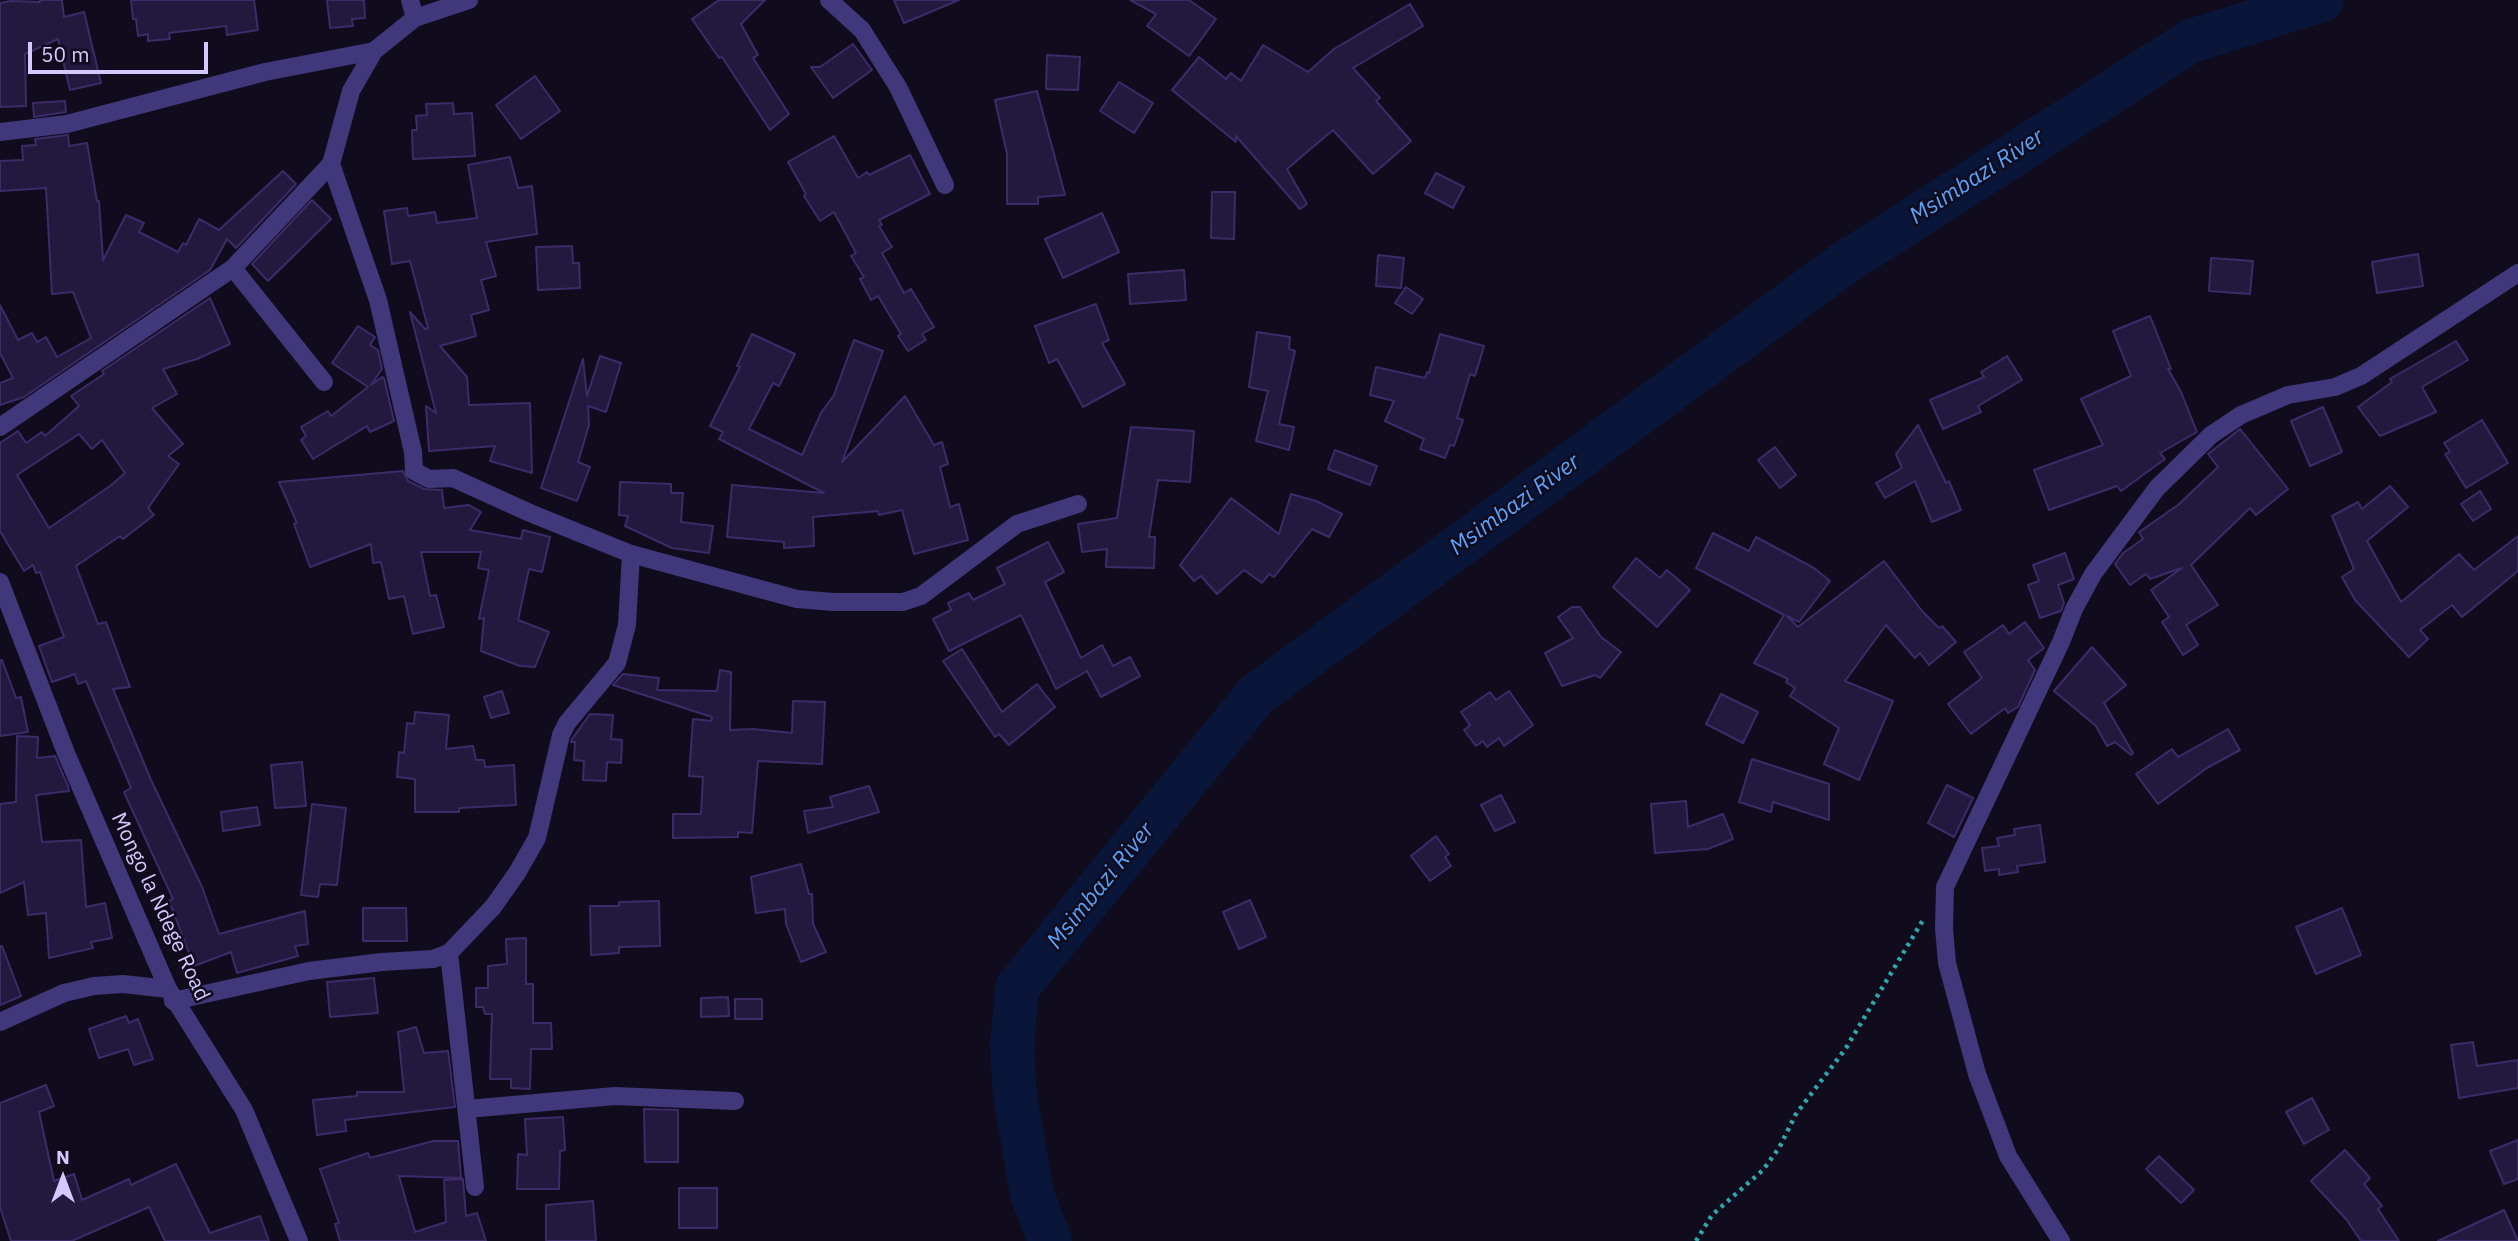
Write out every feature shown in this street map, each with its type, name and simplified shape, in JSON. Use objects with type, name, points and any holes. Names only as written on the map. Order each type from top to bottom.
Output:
[{"type":"street","points":[[410,0],[415,18]]},
{"type":"street","points":[[0,428],[233,268],[331,164],[351,91],[374,51],[415,18],[469,0]]},
{"type":"street","points":[[829,0],[862,30],[898,87],[945,185]]},
{"type":"street","points":[[0,132],[67,124],[265,72],[374,51]]},
{"type":"street","points":[[331,164],[377,300],[413,452],[415,471],[429,479],[453,478],[631,554],[797,599],[903,602],[921,596],[1017,524],[1079,504]]},
{"type":"street","points":[[233,268],[324,382]]},
{"type":"street","points":[[2061,1241],[2008,1156],[1962,1026],[1947,963],[1944,928],[1945,887],[2074,609],[2093,574],[2157,488],[2211,435],[2241,415],[2288,395],[2335,387],[2361,376],[2518,273]]},
{"type":"street","points":[[0,1022],[64,993],[94,986],[123,984],[171,995],[309,971],[433,959],[449,953],[493,907],[517,873],[537,838],[561,735],[567,723],[617,663],[626,625],[631,554]]},
{"type":"street","name":"Mongo la Ndege Road","points":[[0,582],[66,753],[171,995],[244,1110],[299,1241]]},
{"type":"street","points":[[449,953],[475,1187]]},
{"type":"street","points":[[467,1109],[615,1096],[735,1101]]},
{"type":"path","points":[[1696,1241],[1712,1215],[1763,1170],[1779,1148],[1797,1114],[1846,1048],[1925,918]]},
{"type":"building","points":[[62,0],[64,17],[84,12],[101,83],[70,90],[58,39],[25,54],[26,106],[0,107],[0,3]]},
{"type":"building","points":[[131,0],[254,0],[258,30],[227,35],[226,26],[169,33],[170,39],[148,41],[148,34],[138,36]]},
{"type":"building","points":[[327,0],[364,0],[365,18],[352,19],[353,26],[330,28]]},
{"type":"building","points":[[719,0],[765,0],[741,24],[758,55],[753,58],[789,114],[770,130],[722,57],[719,58],[692,19]]},
{"type":"building","points":[[894,0],[959,0],[904,23]]},
{"type":"building","points":[[1130,0],[1189,0],[1216,19],[1189,56],[1147,26],[1156,14]]},
{"type":"building","points":[[1410,4],[1423,26],[1353,68],[1380,98],[1376,101],[1411,141],[1373,174],[1333,130],[1287,169],[1307,204],[1300,209],[1236,136],[1236,142],[1172,90],[1199,57],[1226,79],[1231,73],[1241,81],[1263,45],[1308,72],[1334,49]]},
{"type":"building","points":[[853,44],[872,70],[833,98],[811,67],[820,67]]},
{"type":"building","points":[[1047,55],[1080,57],[1078,90],[1046,89]]},
{"type":"building","points":[[535,76],[560,111],[521,139],[496,105]]},
{"type":"building","points":[[1119,82],[1153,103],[1134,133],[1100,111]]},
{"type":"building","points":[[1037,91],[1065,195],[1038,197],[1038,204],[1007,204],[1007,154],[995,100]]},
{"type":"building","points":[[65,101],[66,112],[34,117],[33,103]]},
{"type":"building","points":[[453,103],[454,114],[472,113],[475,156],[413,159],[412,130],[417,130],[416,116],[427,115],[426,104]]},
{"type":"building","points":[[68,135],[69,146],[87,143],[99,201],[103,260],[126,215],[144,223],[139,232],[178,252],[183,243],[186,245],[199,219],[219,230],[283,171],[296,184],[236,248],[227,239],[210,270],[24,397],[0,405],[0,383],[13,378],[0,353],[0,305],[18,340],[32,333],[37,342],[46,337],[57,357],[91,338],[73,292],[52,294],[46,188],[0,191],[0,161],[23,160],[22,146],[36,145],[35,139]]},
{"type":"building","points":[[834,136],[858,178],[910,155],[930,194],[879,220],[882,225],[879,226],[892,247],[882,253],[904,293],[911,289],[934,327],[922,334],[926,340],[908,351],[878,296],[871,300],[860,279],[864,277],[851,256],[856,253],[834,212],[820,221],[804,196],[806,194],[788,162]]},
{"type":"building","points":[[510,157],[518,188],[532,186],[537,234],[486,242],[496,276],[481,280],[489,310],[471,315],[476,336],[440,346],[467,377],[469,405],[530,403],[532,473],[490,461],[495,446],[429,451],[426,406],[436,413],[410,312],[425,329],[428,328],[410,261],[392,264],[384,211],[407,208],[408,216],[435,212],[437,223],[477,218],[468,165]]},
{"type":"building","points":[[1436,173],[1464,187],[1453,208],[1425,193]]},
{"type":"building","points":[[1212,192],[1235,192],[1234,239],[1211,238]]},
{"type":"building","points":[[312,200],[331,219],[268,281],[252,264]]},
{"type":"building","points":[[1102,213],[1119,252],[1063,278],[1045,239]]},
{"type":"building","points":[[572,246],[573,263],[579,263],[580,288],[538,290],[536,247]]},
{"type":"building","points":[[2418,254],[2423,286],[2377,293],[2372,262]]},
{"type":"building","points":[[1378,255],[1404,258],[1401,288],[1376,286]]},
{"type":"building","points":[[2211,258],[2253,261],[2250,294],[2209,291]]},
{"type":"building","points":[[1184,270],[1186,300],[1130,304],[1128,274]]},
{"type":"building","points":[[1406,287],[1423,299],[1412,314],[1395,303]]},
{"type":"building","points":[[210,298],[230,344],[197,359],[163,369],[177,394],[152,408],[183,444],[168,456],[179,464],[148,508],[154,515],[123,539],[120,536],[76,566],[98,624],[106,622],[130,687],[113,689],[151,780],[202,887],[219,934],[305,911],[308,944],[295,946],[298,956],[237,973],[231,952],[194,966],[169,901],[173,899],[124,792],[131,788],[86,681],[78,684],[75,674],[52,682],[39,646],[64,637],[40,572],[36,573],[33,565],[24,571],[0,531],[0,443],[18,431],[26,443],[42,432],[45,436],[79,406],[71,396],[104,374],[102,371]],"holes":[[[79,434],[92,449],[102,440],[125,473],[49,528],[17,475]]]},
{"type":"building","points":[[1096,304],[1109,340],[1102,343],[1125,384],[1083,407],[1057,359],[1049,363],[1035,326]]},
{"type":"building","points":[[2150,316],[2171,369],[2168,369],[2181,392],[2197,432],[2160,453],[2165,459],[2121,491],[2117,486],[2049,510],[2034,470],[2103,445],[2081,399],[2131,376],[2113,331]]},
{"type":"building","points":[[358,326],[375,337],[370,345],[378,350],[382,369],[371,385],[384,378],[394,421],[370,432],[367,426],[313,459],[301,440],[306,436],[301,427],[328,411],[331,416],[368,387],[332,363]]},
{"type":"building","points":[[1257,332],[1290,337],[1289,349],[1295,351],[1279,424],[1294,427],[1289,450],[1256,441],[1268,391],[1249,387]]},
{"type":"building","points":[[752,334],[795,354],[779,386],[773,383],[749,429],[802,455],[821,413],[834,395],[854,340],[883,351],[842,462],[905,396],[934,445],[942,442],[948,464],[940,467],[950,507],[959,504],[968,540],[914,554],[902,510],[879,515],[878,511],[813,517],[814,546],[784,548],[784,542],[727,537],[732,485],[824,493],[719,439],[723,432],[710,426],[740,367],[737,366]]},
{"type":"building","points":[[1440,334],[1484,346],[1475,376],[1470,374],[1457,418],[1463,420],[1454,446],[1450,445],[1445,458],[1420,449],[1424,439],[1385,421],[1394,401],[1370,395],[1376,367],[1425,378],[1427,372],[1429,373]]},
{"type":"building","points":[[2456,341],[2468,360],[2422,387],[2436,412],[2380,436],[2358,407],[2392,382],[2390,379]]},
{"type":"building","points":[[600,356],[621,363],[606,412],[588,406],[589,425],[578,462],[590,467],[577,501],[541,488],[583,359],[587,396]]},
{"type":"building","points":[[2007,356],[2022,380],[1978,406],[1981,412],[1943,429],[1930,400],[1984,377],[1981,372]]},
{"type":"building","points":[[2323,407],[2342,452],[2310,466],[2291,421]]},
{"type":"building","points":[[2482,420],[2508,463],[2466,488],[2445,454],[2450,452],[2444,443]]},
{"type":"building","points":[[1918,425],[1946,483],[1949,481],[1961,510],[1932,522],[1915,481],[1885,498],[1876,483],[1902,468],[1896,454]]},
{"type":"building","points":[[1131,427],[1194,431],[1190,482],[1158,480],[1149,537],[1155,537],[1154,568],[1106,567],[1107,549],[1082,552],[1078,524],[1117,518]]},
{"type":"building","points":[[2240,429],[2288,489],[2256,515],[2250,508],[2191,565],[2218,605],[2186,625],[2198,645],[2183,655],[2162,622],[2169,617],[2151,590],[2182,568],[2150,579],[2146,574],[2130,585],[2115,564],[2123,553],[2143,539],[2139,532],[2178,505],[2218,467],[2208,454]]},
{"type":"building","points":[[1775,447],[1796,475],[1780,488],[1758,460]]},
{"type":"building","points":[[1335,450],[1377,466],[1370,485],[1328,469]]},
{"type":"building","points":[[403,471],[408,481],[424,489],[442,490],[444,508],[469,505],[481,512],[470,530],[521,539],[523,530],[550,537],[542,572],[529,569],[518,620],[549,632],[535,667],[520,666],[481,651],[484,618],[479,619],[489,570],[478,568],[481,552],[421,552],[430,596],[436,595],[444,627],[413,634],[404,596],[389,599],[381,562],[373,563],[371,544],[310,567],[294,524],[297,523],[279,482]]},
{"type":"building","points":[[620,482],[671,484],[671,493],[683,493],[681,522],[713,526],[709,553],[672,548],[625,526],[628,516],[619,515]]},
{"type":"building","points":[[2390,486],[2408,507],[2367,541],[2401,602],[2459,554],[2474,570],[2518,536],[2518,571],[2462,617],[2452,605],[2420,630],[2428,639],[2409,657],[2355,600],[2342,577],[2354,569],[2332,516],[2358,502],[2362,509]]},
{"type":"building","points":[[2480,491],[2491,509],[2473,521],[2461,504]]},
{"type":"building","points":[[1291,494],[1316,501],[1342,514],[1329,537],[1312,529],[1274,577],[1269,574],[1262,583],[1244,570],[1217,594],[1201,576],[1194,581],[1180,565],[1231,498],[1279,534]]},
{"type":"building","points":[[1713,533],[1749,551],[1756,537],[1814,568],[1830,581],[1799,622],[1787,616],[1798,627],[1884,561],[1922,611],[1939,628],[1942,626],[1956,642],[1929,665],[1920,653],[1915,658],[1886,625],[1845,681],[1893,701],[1859,780],[1824,764],[1839,728],[1790,696],[1795,688],[1786,682],[1788,679],[1754,663],[1784,615],[1696,568]]},
{"type":"building","points":[[1048,542],[1064,572],[1045,582],[1081,658],[1102,645],[1113,666],[1130,657],[1140,676],[1101,697],[1087,671],[1056,689],[1021,615],[949,651],[933,619],[951,610],[948,603],[969,593],[973,600],[1005,584],[997,568]]},
{"type":"building","points":[[2065,553],[2074,579],[2058,585],[2064,603],[2061,611],[2040,618],[2028,585],[2039,581],[2033,565]]},
{"type":"building","points":[[1636,558],[1660,578],[1667,570],[1690,590],[1657,627],[1613,587]]},
{"type":"building","points":[[1572,607],[1580,607],[1601,637],[1621,652],[1600,678],[1595,675],[1562,686],[1545,653],[1573,638],[1558,617]]},
{"type":"building","points":[[2025,622],[2044,648],[2028,660],[2035,670],[2018,707],[2008,713],[2005,708],[1971,734],[1948,704],[1982,678],[1964,652],[2003,625],[2009,634]]},
{"type":"building","points":[[2092,647],[2126,685],[2104,703],[2133,753],[2131,755],[2115,742],[2107,746],[2096,726],[2054,691]]},
{"type":"building","points":[[962,649],[1002,712],[1037,684],[1055,707],[1009,745],[999,734],[995,737],[943,661]]},
{"type":"building","points":[[0,660],[16,698],[21,697],[28,732],[0,736]]},
{"type":"building","points":[[720,670],[731,672],[730,730],[753,729],[792,733],[793,701],[825,702],[822,764],[758,761],[752,833],[738,832],[738,837],[673,838],[673,814],[701,814],[703,777],[689,776],[693,719],[711,721],[712,717],[613,685],[623,674],[659,678],[657,690],[717,691]]},
{"type":"building","points":[[502,691],[509,713],[491,718],[484,697]]},
{"type":"building","points":[[1509,691],[1533,725],[1504,746],[1499,738],[1487,747],[1483,741],[1476,746],[1464,730],[1470,725],[1461,712],[1490,692],[1496,700]]},
{"type":"building","points":[[1721,694],[1758,712],[1743,743],[1706,724]]},
{"type":"building","points":[[415,712],[449,715],[446,749],[473,746],[476,760],[484,760],[485,767],[514,765],[516,805],[459,808],[459,812],[415,812],[415,779],[397,777],[399,752],[404,753],[407,723],[414,724]]},
{"type":"building","points":[[590,714],[613,715],[611,739],[622,740],[621,763],[607,762],[606,781],[583,780],[584,761],[574,760],[575,742],[571,742],[572,739]]},
{"type":"building","points":[[2228,729],[2240,750],[2207,768],[2158,804],[2136,774],[2172,749],[2178,757]]},
{"type":"building","points":[[17,736],[38,737],[37,758],[55,756],[68,786],[69,791],[36,795],[42,842],[81,840],[86,907],[105,903],[112,938],[91,942],[93,948],[49,958],[46,913],[28,915],[24,882],[0,893],[0,804],[16,802]]},
{"type":"building","points":[[1752,759],[1829,784],[1829,820],[1773,802],[1771,812],[1739,802]]},
{"type":"building","points":[[302,762],[306,806],[275,808],[271,765]]},
{"type":"building","points":[[1947,785],[1973,798],[1954,837],[1928,823]]},
{"type":"building","points":[[869,786],[879,812],[808,833],[804,811],[833,807],[830,797]]},
{"type":"building","points":[[1501,795],[1515,822],[1495,831],[1481,805]]},
{"type":"building","points":[[1686,801],[1688,827],[1723,814],[1733,839],[1708,849],[1655,853],[1651,804]]},
{"type":"building","points":[[312,804],[346,808],[337,885],[320,884],[318,897],[301,895]]},
{"type":"building","points":[[257,807],[260,825],[223,831],[221,812]]},
{"type":"building","points":[[2040,825],[2045,862],[2017,866],[2018,872],[1999,875],[1999,869],[1985,871],[1982,848],[1999,846],[1997,838],[2015,835],[2014,829]]},
{"type":"building","points":[[1436,836],[1449,854],[1445,857],[1451,866],[1430,881],[1411,856]]},
{"type":"building","points":[[801,864],[809,894],[812,894],[813,924],[826,952],[801,962],[786,924],[785,909],[756,913],[751,877]]},
{"type":"building","points":[[1250,900],[1266,937],[1239,949],[1223,912]]},
{"type":"building","points":[[659,901],[660,946],[619,947],[619,953],[591,955],[590,906]]},
{"type":"building","points":[[363,908],[406,908],[407,941],[363,941]]},
{"type":"building","points":[[2342,908],[2361,955],[2316,974],[2296,927]]},
{"type":"building","points":[[526,938],[526,984],[533,984],[533,1023],[551,1023],[552,1049],[531,1049],[530,1089],[511,1088],[511,1079],[490,1079],[492,1014],[485,1014],[483,1007],[476,1007],[476,988],[488,988],[488,966],[507,964],[506,939]]},
{"type":"building","points":[[0,946],[21,996],[0,1005]]},
{"type":"building","points":[[374,978],[378,1013],[330,1017],[327,982]]},
{"type":"building","points":[[728,997],[729,1016],[701,1017],[701,998]]},
{"type":"building","points":[[735,999],[762,999],[762,1019],[735,1019]]},
{"type":"building","points":[[126,1016],[129,1023],[138,1019],[153,1059],[134,1065],[128,1049],[99,1058],[89,1029]]},
{"type":"building","points":[[416,1027],[424,1053],[448,1051],[455,1107],[345,1120],[346,1131],[317,1135],[313,1100],[357,1096],[357,1092],[404,1092],[398,1032]]},
{"type":"building","points":[[2473,1042],[2477,1066],[2518,1060],[2518,1088],[2459,1098],[2451,1045]]},
{"type":"building","points":[[46,1085],[54,1106],[39,1112],[54,1181],[74,1174],[82,1200],[129,1179],[131,1185],[176,1164],[210,1233],[260,1216],[269,1241],[165,1241],[149,1207],[72,1241],[11,1241],[0,1207],[0,1103]]},
{"type":"building","points":[[2312,1098],[2329,1130],[2304,1144],[2286,1112]]},
{"type":"building","points":[[644,1109],[678,1110],[678,1162],[645,1162]]},
{"type":"building","points":[[563,1117],[565,1150],[560,1151],[559,1189],[517,1189],[518,1154],[527,1155],[525,1119]]},
{"type":"building","points":[[2518,1140],[2518,1179],[2504,1184],[2490,1151]]},
{"type":"building","points":[[433,1141],[458,1141],[461,1178],[399,1176],[415,1232],[446,1222],[444,1180],[463,1179],[466,1216],[477,1213],[486,1241],[340,1241],[335,1224],[339,1223],[320,1169],[368,1153],[370,1158]]},
{"type":"building","points":[[2345,1150],[2370,1178],[2364,1184],[2382,1206],[2378,1209],[2399,1241],[2361,1241],[2346,1219],[2311,1181]]},
{"type":"building","points":[[2159,1156],[2194,1190],[2181,1203],[2146,1169]]},
{"type":"building","points":[[679,1188],[717,1188],[717,1228],[679,1228]]},
{"type":"building","points":[[593,1201],[596,1241],[546,1241],[546,1205]]},
{"type":"building","points":[[2504,1210],[2518,1241],[2438,1241]]},
{"type":"waterway","name":"Msimbazi River","points":[[1050,1241],[1032,1194],[1015,1095],[1012,1047],[1017,988],[1256,695],[1843,264],[2191,41],[2322,0]]}]
